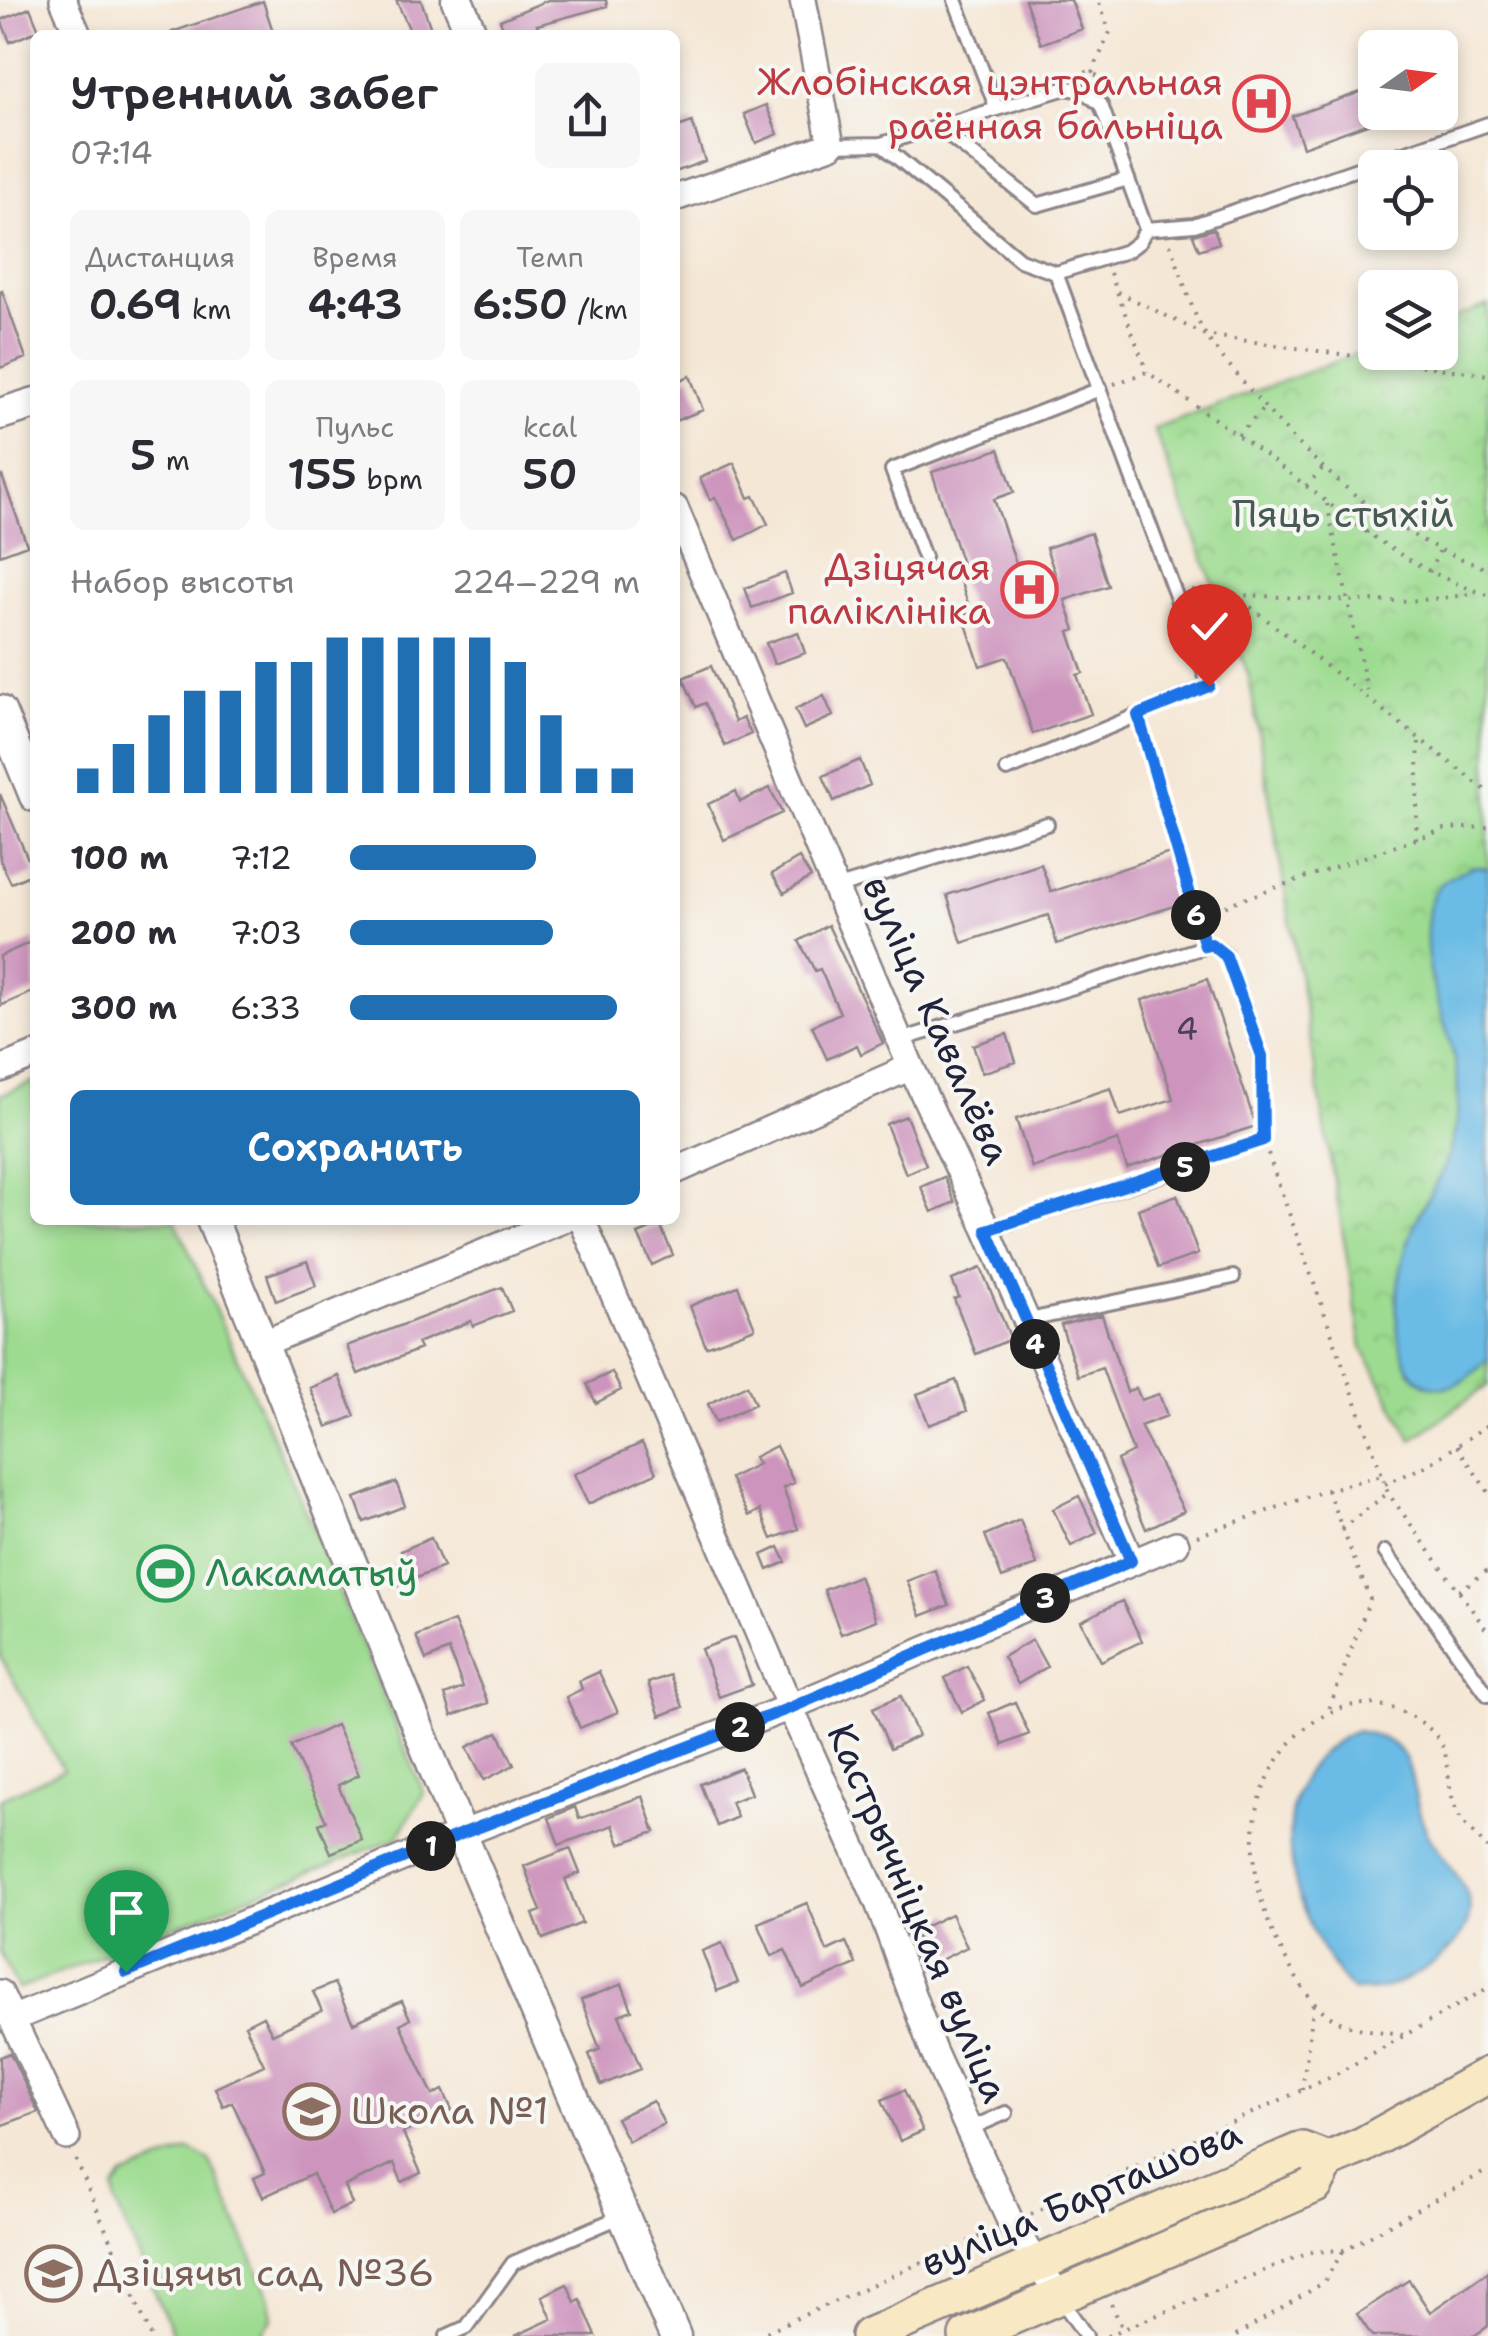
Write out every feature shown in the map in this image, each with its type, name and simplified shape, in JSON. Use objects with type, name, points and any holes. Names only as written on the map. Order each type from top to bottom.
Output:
[{"type":"main road","name":"вуліца Барташова","points":[[967,2336],[1315,2185],[1328,2160],[1363,2145],[1488,2075]]},
{"type":"main road","name":"вуліца Барташова","points":[[869,2336],[1302,2150],[1328,2160]]},
{"type":"street","points":[[63,0],[76,30]]},
{"type":"street","points":[[457,0],[470,30]]},
{"type":"street","points":[[680,196],[831,144],[803,0]]},
{"type":"street","points":[[0,414],[30,404]]},
{"type":"street","name":"вуліца Кавалёва","points":[[680,520],[911,1067],[987,1230],[1131,1561]]},
{"type":"street","points":[[0,711],[30,784]]},
{"type":"street","points":[[0,1069],[30,1057]]},
{"type":"street","points":[[680,1169],[911,1067]]},
{"type":"street","points":[[214,1225],[461,1834],[676,2336]]},
{"type":"street","points":[[264,1343],[551,1225]]},
{"type":"street","name":"Кастрычніцкая вуліца","points":[[584,1225],[790,1708],[877,1900],[933,2051],[1011,2223],[1059,2296]]},
{"type":"street","points":[[14,2018],[461,1834],[790,1708],[1176,1544]]},
{"type":"street","points":[[0,1993],[66,2138]]},
{"type":"lane","points":[[955,0],[998,109]]},
{"type":"lane","points":[[831,144],[880,144],[1066,88],[1084,91],[1101,105],[1146,229],[1139,242],[1105,259],[1056,273],[1020,260],[880,144]]},
{"type":"lane","points":[[1146,229],[1194,225],[1488,124]]},
{"type":"lane","points":[[946,125],[953,139],[1036,205],[1128,179]]},
{"type":"lane","points":[[1007,770],[1209,686],[1056,273]]},
{"type":"lane","points":[[924,557],[892,470],[1100,389]]},
{"type":"lane","points":[[835,888],[1047,824]]},
{"type":"lane","points":[[900,1040],[1211,944],[1226,956],[1262,1056]]},
{"type":"lane","points":[[987,1230],[1202,1162]]},
{"type":"lane","points":[[1024,1321],[1233,1277]]},
{"type":"lane","points":[[1385,1552],[1488,1695]]},
{"type":"lane","points":[[969,2128],[1006,2113]]},
{"type":"lane","points":[[448,2336],[468,2327],[512,2263],[622,2216]]},
{"type":"lane","points":[[1059,2296],[1086,2336]]},
{"type":"path","points":[[1092,72],[1110,32],[1098,0]]},
{"type":"path","points":[[1081,72],[1092,72],[1113,86],[1120,104]]},
{"type":"path","points":[[1164,227],[1205,335],[1264,408],[1323,468],[1380,513],[1440,550],[1488,569]]},
{"type":"path","points":[[1105,259],[1147,372],[1366,533],[1429,572],[1488,595]]},
{"type":"path","points":[[1118,292],[1205,335],[1488,376]]},
{"type":"path","points":[[1100,389],[1147,372]]},
{"type":"path","points":[[1238,436],[1264,408]]},
{"type":"path","points":[[1306,486],[1323,468]]},
{"type":"path","points":[[1327,504],[1369,699]]},
{"type":"path","points":[[1366,533],[1380,513]]},
{"type":"path","points":[[1429,572],[1440,550]]},
{"type":"path","points":[[1172,588],[1235,595],[1346,598],[1432,599],[1478,592]]},
{"type":"path","points":[[1235,595],[1488,792]]},
{"type":"path","points":[[1138,715],[1205,946]]},
{"type":"path","points":[[1416,840],[1419,738]]},
{"type":"path","points":[[1198,920],[1237,901],[1444,829],[1488,827]]},
{"type":"path","points":[[1262,1056],[1263,1140],[1388,1493],[1488,1632]]},
{"type":"path","points":[[1202,1162],[1263,1140]]},
{"type":"path","points":[[1385,1484],[1428,1466],[1488,1424]]},
{"type":"path","points":[[1457,1446],[1488,1492]]},
{"type":"path","points":[[1176,1544],[1326,1490],[1382,1475]]},
{"type":"path","points":[[1326,1490],[1370,1599],[1328,1711]]},
{"type":"path","points":[[1341,1528],[1388,1493]]},
{"type":"path","points":[[1459,1591],[1488,1570]]},
{"type":"path","points":[[1407,2034],[1357,2028],[1335,2020],[1314,2002],[1272,1936],[1262,1902],[1254,1832],[1258,1806],[1283,1754],[1301,1732],[1328,1711],[1369,1703],[1417,1719],[1437,1735],[1445,1747],[1456,1812],[1488,1848]]},
{"type":"path","points":[[757,2336],[1302,2090],[1488,1988]]},
{"type":"path","points":[[1302,2090],[1314,2002]]},
{"type":"path","points":[[66,2138],[151,2336]]},
{"type":"path","points":[[1107,2336],[1309,2252],[1344,2250],[1488,2170]]},
{"type":"path","points":[[1064,2200],[1077,2230]]},
{"type":"path","points":[[1236,2336],[1323,2283],[1344,2250]]},
{"type":"path","points":[[1105,2291],[1124,2332]]},
{"type":"green space","name":"Пяць стыхій","points":[[1488,305],[1488,1385],[1412,1440],[1362,1347],[1249,677],[1154,429],[1358,353],[1358,370],[1458,370],[1458,316]]},
{"type":"green space","name":"Лакаматыў","points":[[30,1083],[30,1225],[177,1225],[297,1491],[424,1793],[397,1838],[18,1989],[0,1952],[0,1799],[63,1770],[0,1656],[0,1095]]},
{"type":"green space","points":[[190,2150],[210,2161],[270,2299],[273,2318],[259,2336],[174,2336],[116,2204],[115,2189],[123,2177]]},
{"type":"water","points":[[1474,866],[1488,868],[1488,1359],[1458,1383],[1437,1387],[1421,1382],[1407,1364],[1397,1323],[1398,1285],[1420,1212],[1445,1165],[1458,1108],[1456,1068],[1429,963],[1431,899],[1444,882]]},
{"type":"water","points":[[1356,1731],[1378,1736],[1403,1755],[1427,1832],[1464,1888],[1470,1913],[1465,1929],[1441,1957],[1407,1979],[1372,1990],[1352,1990],[1330,1962],[1311,1928],[1290,1853],[1291,1815],[1301,1781],[1322,1753]]},
{"type":"building","points":[[396,0],[421,0],[431,30],[410,30]]},
{"type":"building","points":[[548,0],[606,0],[607,6],[537,25],[533,30],[504,30],[500,20]]},
{"type":"building","points":[[1025,0],[1071,0],[1082,29],[1041,44]]},
{"type":"building","points":[[263,1],[272,30],[178,30]]},
{"type":"building","points":[[30,8],[39,30],[30,30],[30,34],[10,42],[1,20]]},
{"type":"building","points":[[1358,93],[1358,127],[1303,147],[1292,116]]},
{"type":"building","points":[[766,105],[778,134],[756,143],[744,114]]},
{"type":"building","points":[[692,122],[705,161],[680,170],[680,126]]},
{"type":"building","points":[[1214,229],[1219,243],[1199,250],[1193,235]]},
{"type":"building","points":[[0,292],[26,358],[0,368]]},
{"type":"building","points":[[690,376],[703,410],[680,419],[680,380]]},
{"type":"building","name":"Дзіцячая паліклініка","points":[[999,449],[1014,492],[994,499],[1024,587],[1056,576],[1046,548],[1091,533],[1108,586],[1065,600],[1075,630],[1069,632],[1083,673],[1077,675],[1091,714],[1033,734],[1007,657],[980,666],[963,615],[971,612],[958,575],[965,573],[932,472]]},
{"type":"building","points":[[734,463],[749,498],[754,496],[768,524],[737,540],[715,497],[710,500],[700,478]]},
{"type":"building","points":[[0,477],[27,545],[0,555]]},
{"type":"building","points":[[785,573],[792,593],[752,608],[745,588]]},
{"type":"building","points":[[798,632],[805,653],[774,664],[766,643]]},
{"type":"building","points":[[711,666],[735,722],[743,718],[751,734],[725,746],[705,703],[696,707],[683,678]]},
{"type":"building","points":[[824,696],[833,716],[804,729],[795,709]]},
{"type":"building","points":[[860,760],[870,785],[834,801],[823,776]]},
{"type":"building","points":[[770,788],[782,813],[724,840],[708,804],[736,791],[740,802]]},
{"type":"building","points":[[0,794],[30,864],[30,875],[11,883],[0,860]]},
{"type":"building","points":[[1170,853],[1186,902],[1057,944],[1048,915],[962,943],[947,895],[1041,864],[1051,892]]},
{"type":"building","points":[[799,858],[811,877],[784,893],[772,874]]},
{"type":"building","points":[[828,925],[883,1043],[861,1054],[857,1045],[827,1059],[812,1026],[840,1013],[820,969],[815,971],[799,941]]},
{"type":"building","points":[[30,942],[30,993],[0,1006],[0,956]]},
{"type":"building","points":[[1207,979],[1256,1126],[1127,1168],[1118,1140],[1032,1168],[1016,1119],[1111,1088],[1120,1116],[1173,1099],[1142,1000]]},
{"type":"building","points":[[1007,1034],[1016,1062],[982,1073],[973,1045]]},
{"type":"building","points":[[906,1116],[926,1165],[906,1174],[886,1124]]},
{"type":"building","points":[[944,1177],[955,1202],[932,1212],[921,1187]]},
{"type":"building","points":[[1177,1195],[1198,1254],[1158,1268],[1138,1209]]},
{"type":"building","points":[[660,1225],[673,1255],[652,1265],[638,1234]]},
{"type":"building","points":[[307,1261],[316,1286],[276,1301],[267,1275]]},
{"type":"building","points":[[981,1268],[1011,1339],[976,1354],[954,1299],[959,1297],[952,1280]]},
{"type":"building","points":[[738,1286],[755,1328],[706,1347],[690,1306]]},
{"type":"building","points":[[502,1287],[512,1311],[473,1326],[471,1321],[417,1343],[420,1349],[358,1374],[347,1346]]},
{"type":"building","points":[[1102,1315],[1127,1392],[1136,1388],[1141,1400],[1159,1394],[1167,1416],[1140,1426],[1184,1511],[1146,1529],[1117,1460],[1133,1452],[1102,1368],[1078,1376],[1061,1325]]},
{"type":"building","points":[[612,1372],[621,1390],[596,1403],[587,1384]]},
{"type":"building","points":[[339,1376],[355,1416],[327,1427],[310,1388]]},
{"type":"building","points":[[956,1380],[967,1411],[929,1425],[917,1394]]},
{"type":"building","points":[[747,1385],[755,1404],[716,1422],[708,1404]]},
{"type":"building","points":[[642,1443],[656,1473],[588,1504],[574,1474]]},
{"type":"building","points":[[776,1446],[794,1483],[783,1488],[798,1529],[772,1539],[760,1510],[749,1516],[730,1478],[758,1464],[754,1457]]},
{"type":"building","points":[[396,1482],[405,1506],[364,1522],[355,1498]]},
{"type":"building","points":[[1079,1496],[1097,1533],[1071,1546],[1053,1509]]},
{"type":"building","points":[[1020,1520],[1037,1565],[1002,1578],[985,1535]]},
{"type":"building","points":[[431,1538],[443,1567],[392,1588],[385,1570],[405,1562],[401,1551]]},
{"type":"building","points":[[779,1547],[786,1562],[768,1570],[762,1555]]},
{"type":"building","points":[[935,1570],[949,1605],[921,1616],[907,1581]]},
{"type":"building","points":[[859,1576],[876,1620],[841,1634],[824,1590]]},
{"type":"building","points":[[1122,1601],[1142,1641],[1101,1661],[1081,1621]]},
{"type":"building","points":[[454,1621],[488,1703],[452,1716],[445,1695],[463,1688],[449,1650],[426,1660],[416,1636]]},
{"type":"building","points":[[734,1637],[752,1685],[719,1697],[701,1649]]},
{"type":"building","points":[[1032,1640],[1047,1667],[1018,1684],[1003,1657]]},
{"type":"building","points":[[967,1666],[985,1700],[962,1712],[945,1678]]},
{"type":"building","points":[[599,1672],[618,1712],[580,1728],[566,1697],[582,1689],[579,1681]]},
{"type":"building","points":[[670,1675],[683,1707],[660,1716],[648,1683]]},
{"type":"building","points":[[901,1696],[918,1736],[890,1749],[873,1708]]},
{"type":"building","points":[[1015,1702],[1029,1734],[1003,1745],[989,1713]]},
{"type":"building","points":[[336,1725],[359,1775],[338,1785],[362,1840],[331,1853],[319,1824],[326,1821],[291,1746]]},
{"type":"building","points":[[498,1732],[514,1765],[484,1780],[467,1747]]},
{"type":"building","points":[[741,1768],[751,1794],[731,1802],[737,1817],[717,1826],[700,1784]]},
{"type":"building","points":[[643,1796],[655,1832],[620,1844],[613,1825],[559,1845],[549,1818],[575,1807],[579,1819]]},
{"type":"building","points":[[570,1848],[580,1873],[565,1879],[582,1923],[543,1939],[533,1914],[541,1911],[524,1866]]},
{"type":"building","points":[[807,1903],[827,1951],[846,1942],[856,1964],[803,1988],[785,1950],[772,1956],[758,1923]]},
{"type":"building","points":[[951,1914],[967,1947],[930,1965],[914,1932]]},
{"type":"building","points":[[722,1943],[738,1983],[717,1991],[702,1951]]},
{"type":"building","points":[[334,1983],[353,2023],[402,2001],[410,2019],[400,2024],[433,2095],[443,2090],[452,2110],[403,2133],[421,2173],[402,2182],[394,2163],[345,2186],[352,2204],[331,2214],[313,2174],[263,2197],[254,2178],[265,2173],[232,2102],[223,2106],[215,2088],[264,2065],[245,2025],[263,2016],[272,2034],[322,2011],[313,1992]]},
{"type":"building","points":[[622,1984],[632,2010],[619,2015],[641,2069],[601,2085],[589,2054],[600,2049],[581,2000]]},
{"type":"building","points":[[10,2053],[38,2112],[0,2126],[0,2057]]},
{"type":"building","points":[[904,2090],[923,2131],[900,2141],[882,2100]]},
{"type":"building","points":[[653,2101],[664,2124],[628,2141],[616,2118]]},
{"type":"building","points":[[1488,2272],[1488,2326],[1474,2336],[1372,2336],[1357,2314],[1409,2280],[1430,2312]]},
{"type":"building","points":[[567,2284],[575,2302],[580,2299],[596,2336],[515,2336],[552,2319],[542,2296]]},
{"type":"place","name":"Жлобінская цэнтральная раённая бальніца","points":[[1262,104]]},
{"type":"place","name":"Дзіцячая паліклініка","points":[[1030,589]]},
{"type":"place","name":"Лакаматыў","points":[[166,1573]]},
{"type":"place","name":"Школа №1","points":[[312,2111]]},
{"type":"place","name":"Дзіцячы сад №36","points":[[54,2273]]},
{"type":"route","points":[[126,1972],[461,1834],[790,1708],[1131,1561],[987,1230],[1263,1140],[1262,1056],[1226,956],[1211,944],[1205,946],[1138,715],[1209,686]]}]
